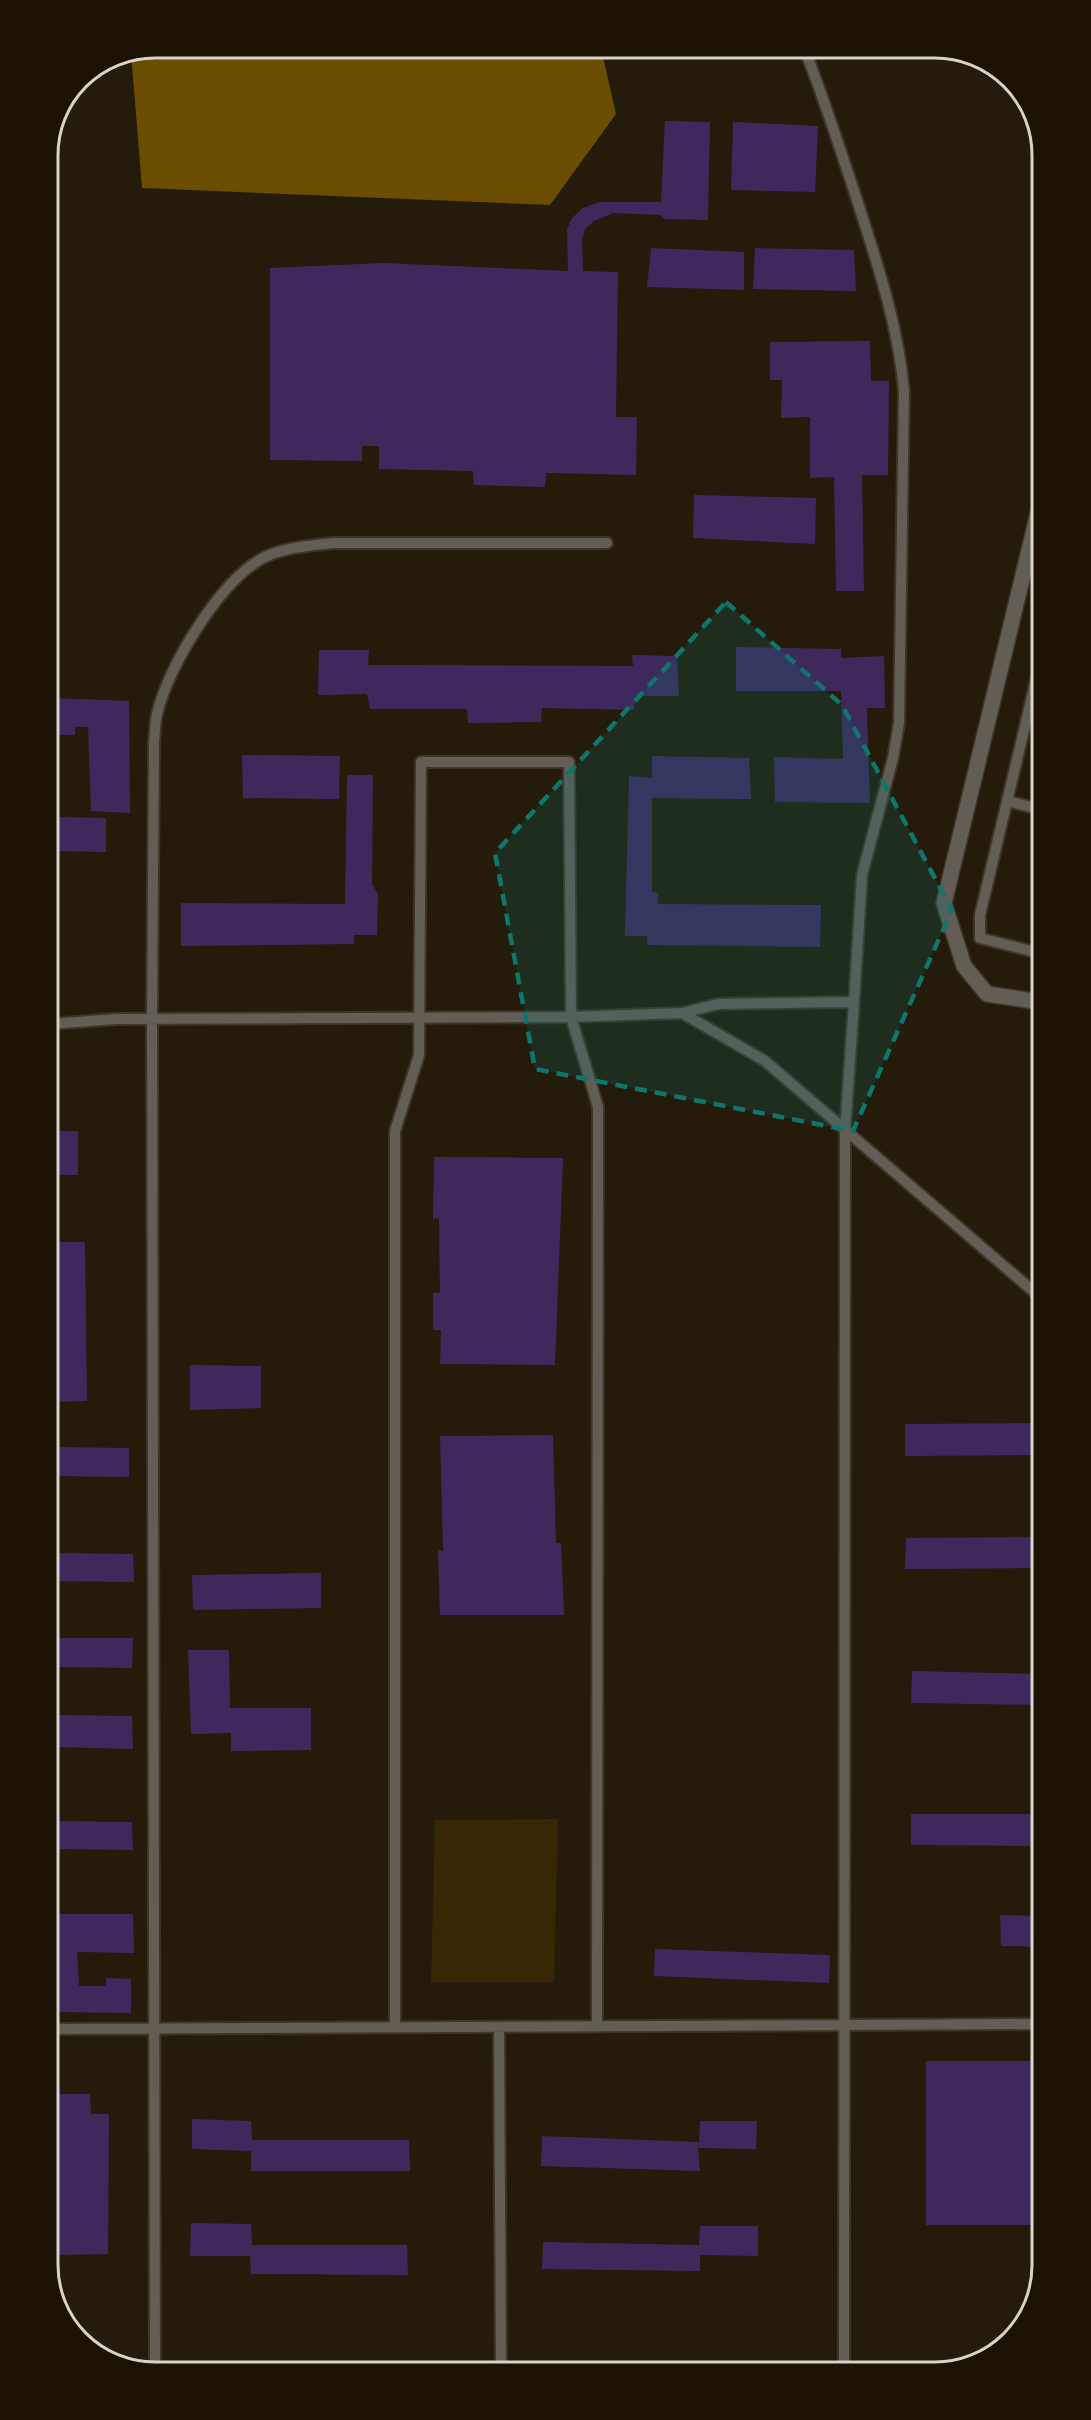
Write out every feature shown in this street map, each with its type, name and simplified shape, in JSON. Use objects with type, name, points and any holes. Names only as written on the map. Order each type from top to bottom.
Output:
[{"type":"street","points":[[1033,534],[944,903],[964,966],[987,994],[1033,1001]]},
{"type":"lane","points":[[808,59],[821,89],[886,291],[904,391],[899,723],[893,758],[862,874],[845,1131],[844,2362]]},
{"type":"lane","points":[[155,2361],[152,1019],[154,742],[157,715],[174,669],[207,614],[238,578],[261,560],[289,548],[333,543],[606,543]]},
{"type":"lane","points":[[1033,690],[980,915],[980,938],[1033,951]]},
{"type":"lane","points":[[395,2027],[395,1131],[419,1055],[421,762],[569,762],[571,1017],[598,1107],[597,2025]]},
{"type":"lane","points":[[1007,801],[1033,808]]},
{"type":"lane","points":[[59,1024],[152,1019],[571,1017],[682,1013],[718,1004],[854,1002]]},
{"type":"lane","points":[[682,1013],[765,1062],[1033,1291]]},
{"type":"lane","points":[[58,2029],[1033,2024]]},
{"type":"lane","points":[[500,2028],[501,2361]]},
{"type":"highlighted area","points":[[726,602],[842,705],[952,910],[853,1131],[535,1069],[495,853]]},
{"type":"shaded area","points":[[156,58],[603,59],[616,114],[550,205],[142,188],[132,62],[137,60]]},
{"type":"shaded area","points":[[558,1819],[554,1982],[431,1982],[435,1820]]},
{"type":"building","points":[[665,121],[710,122],[708,220],[665,219],[660,215],[613,213],[594,221],[585,229],[582,240],[583,271],[618,272],[616,417],[637,417],[636,475],[546,473],[545,487],[474,485],[473,471],[379,469],[379,446],[362,446],[362,461],[270,460],[270,268],[383,263],[568,271],[567,229],[572,218],[583,208],[600,202],[661,202]]},
{"type":"building","points":[[733,122],[818,126],[815,192],[731,190]]},
{"type":"building","points":[[651,248],[744,252],[744,290],[647,287]]},
{"type":"building","points":[[755,248],[854,250],[856,291],[753,289]]},
{"type":"building","points":[[870,341],[871,381],[889,381],[888,475],[862,475],[864,591],[836,591],[834,477],[810,478],[810,417],[781,418],[782,380],[770,380],[770,342]]},
{"type":"building","points":[[694,495],[816,498],[815,544],[693,538]]},
{"type":"building","points":[[736,647],[841,649],[841,658],[884,656],[885,708],[867,708],[870,803],[775,802],[774,757],[843,759],[841,691],[736,691]]},
{"type":"building","points":[[319,650],[369,650],[368,665],[633,666],[632,655],[677,656],[679,696],[635,696],[634,710],[542,708],[541,722],[468,723],[467,709],[370,709],[367,694],[318,695]]},
{"type":"building","points":[[59,698],[129,701],[130,813],[91,811],[88,727],[75,727],[75,735],[59,735]]},
{"type":"building","points":[[242,755],[340,756],[339,799],[243,798]]},
{"type":"building","points":[[652,756],[749,758],[751,799],[652,798],[652,892],[658,893],[658,904],[821,905],[820,947],[647,945],[647,936],[625,936],[629,776],[652,778]]},
{"type":"building","points":[[347,775],[373,775],[372,884],[378,894],[377,935],[354,935],[354,944],[181,946],[181,903],[345,904]]},
{"type":"building","points":[[59,817],[106,818],[106,852],[59,851]]},
{"type":"building","points":[[59,1131],[78,1131],[78,1175],[59,1175]]},
{"type":"building","points":[[434,1157],[563,1158],[555,1365],[440,1364],[441,1330],[433,1330],[433,1293],[440,1293],[439,1218],[433,1219]]},
{"type":"building","points":[[58,1242],[85,1242],[87,1401],[58,1402]]},
{"type":"building","points":[[190,1365],[261,1366],[261,1408],[190,1410]]},
{"type":"building","points":[[1033,1423],[1033,1455],[905,1456],[905,1424]]},
{"type":"building","points":[[553,1435],[556,1543],[561,1543],[564,1615],[440,1615],[438,1550],[443,1551],[440,1436]]},
{"type":"building","points":[[58,1447],[129,1448],[129,1477],[58,1476]]},
{"type":"building","points":[[1033,1537],[1033,1568],[905,1569],[906,1538]]},
{"type":"building","points":[[58,1553],[133,1554],[134,1582],[58,1581]]},
{"type":"building","points":[[321,1573],[321,1608],[193,1610],[192,1575]]},
{"type":"building","points":[[58,1638],[133,1638],[132,1668],[58,1667]]},
{"type":"building","points":[[188,1650],[229,1650],[230,1708],[311,1708],[311,1750],[231,1751],[231,1733],[191,1734]]},
{"type":"building","points":[[912,1671],[1033,1674],[1033,1705],[911,1703]]},
{"type":"building","points":[[58,1715],[132,1716],[133,1749],[58,1747]]},
{"type":"building","points":[[911,1814],[1033,1814],[1033,1846],[911,1845]]},
{"type":"building","points":[[58,1821],[132,1822],[133,1850],[58,1849]]},
{"type":"building","points":[[58,1914],[133,1914],[134,1953],[77,1952],[79,1986],[106,1986],[106,1978],[131,1979],[131,2013],[58,2012]]},
{"type":"building","points":[[1000,1915],[1033,1916],[1033,1947],[1001,1946]]},
{"type":"building","points":[[655,1949],[830,1955],[829,1983],[654,1976]]},
{"type":"building","points":[[926,2061],[1033,2061],[1033,2225],[926,2225]]},
{"type":"building","points":[[58,2094],[90,2094],[91,2114],[109,2114],[108,2254],[58,2255]]},
{"type":"building","points":[[192,2119],[251,2121],[252,2140],[409,2140],[410,2171],[251,2171],[251,2151],[192,2149]]},
{"type":"building","points":[[700,2121],[757,2121],[756,2149],[698,2148],[700,2171],[541,2166],[542,2136],[699,2142]]},
{"type":"building","points":[[191,2223],[251,2224],[252,2245],[407,2245],[408,2275],[251,2274],[250,2256],[190,2256]]},
{"type":"building","points":[[700,2226],[758,2226],[758,2256],[700,2255],[700,2271],[542,2269],[543,2242],[699,2245]]}]
